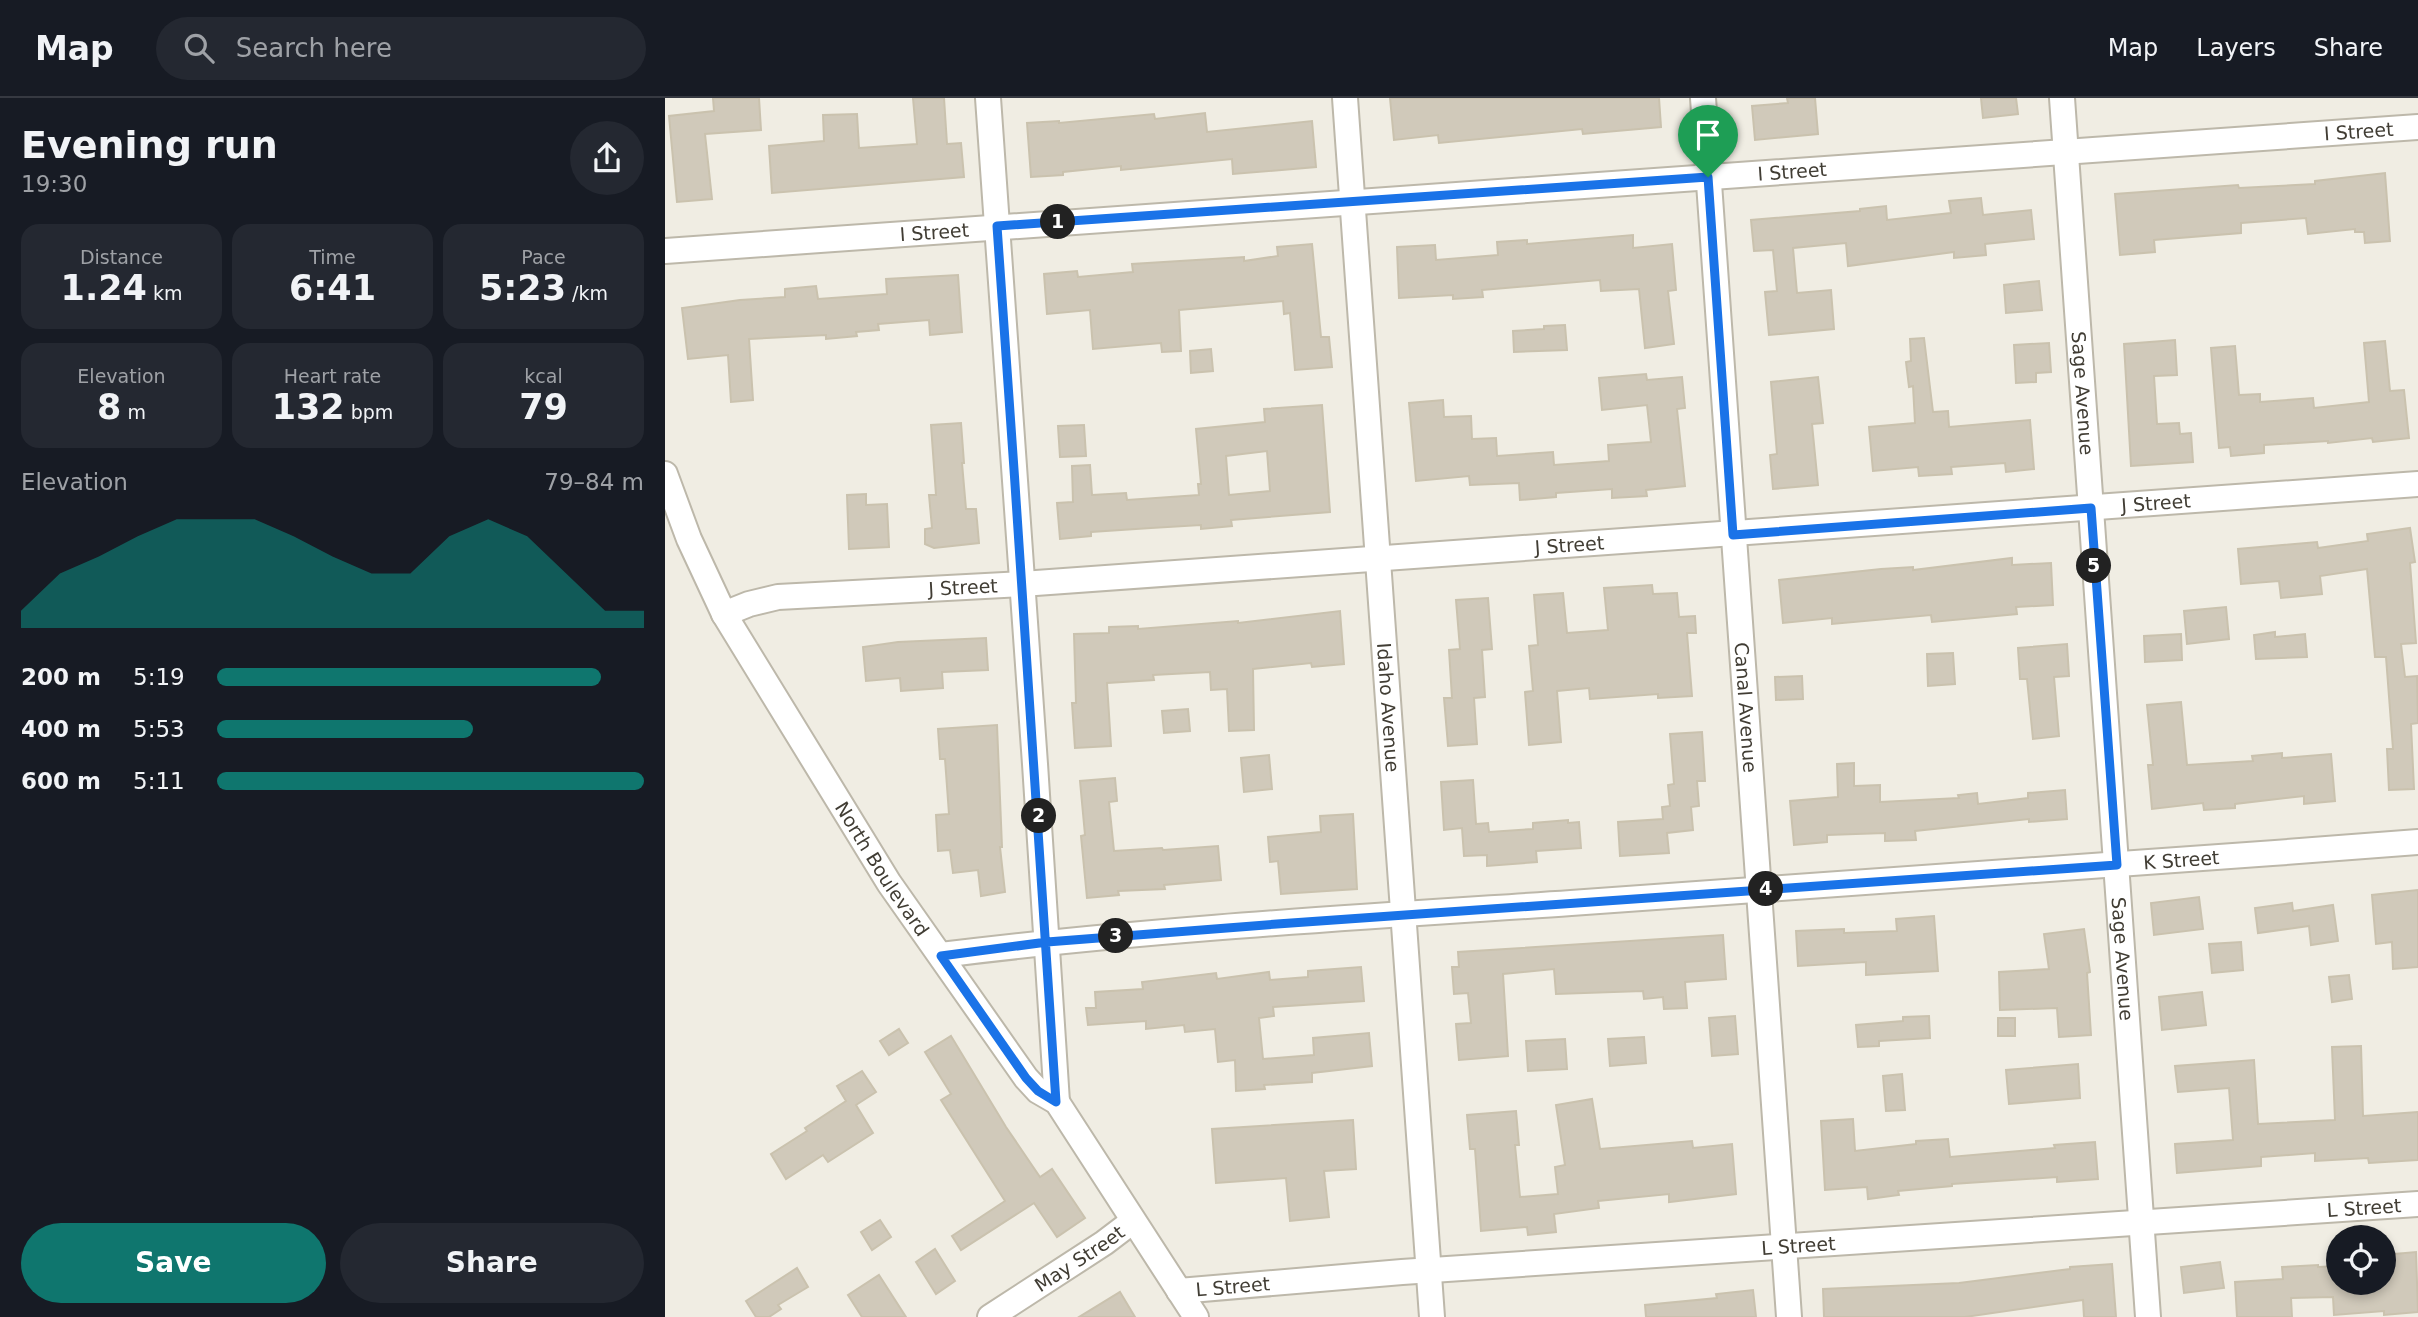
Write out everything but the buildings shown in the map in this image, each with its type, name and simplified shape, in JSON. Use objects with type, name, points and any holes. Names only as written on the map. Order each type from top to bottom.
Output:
[{"type":"street","points":[[988,98],[1056,1102]]},
{"type":"street","name":"Idaho Avenue","points":[[1345,98],[1433,1317]]},
{"type":"street","name":"Canal Avenue","points":[[1703,98],[1789,1317]]},
{"type":"street","name":"Sage Avenue","points":[[2062,98],[2148,1317]]},
{"type":"street","name":"I Street","points":[[665,251],[2418,127]]},
{"type":"street","name":"North Boulevard","points":[[665,474],[689,539],[724,614],[889,883],[1026,1078],[1038,1091],[1056,1102],[1196,1317]]},
{"type":"street","name":"J Street","points":[[724,614],[778,597],[1022,584],[2418,484]]},
{"type":"street","name":"K Street","points":[[941,956],[1047,942],[1403,914],[2418,842]]},
{"type":"street","name":"L Street","points":[[1179,1291],[1430,1271],[2418,1204]]},
{"type":"street","name":"May Street","points":[[990,1317],[1133,1221]]},
{"type":"route","points":[[1708,177],[997,226],[1047,942],[1056,1102],[1038,1091],[1026,1078],[941,956],[1047,942],[1403,914],[2117,865],[2102,688],[2091,508],[1733,535],[1708,177]]}]
